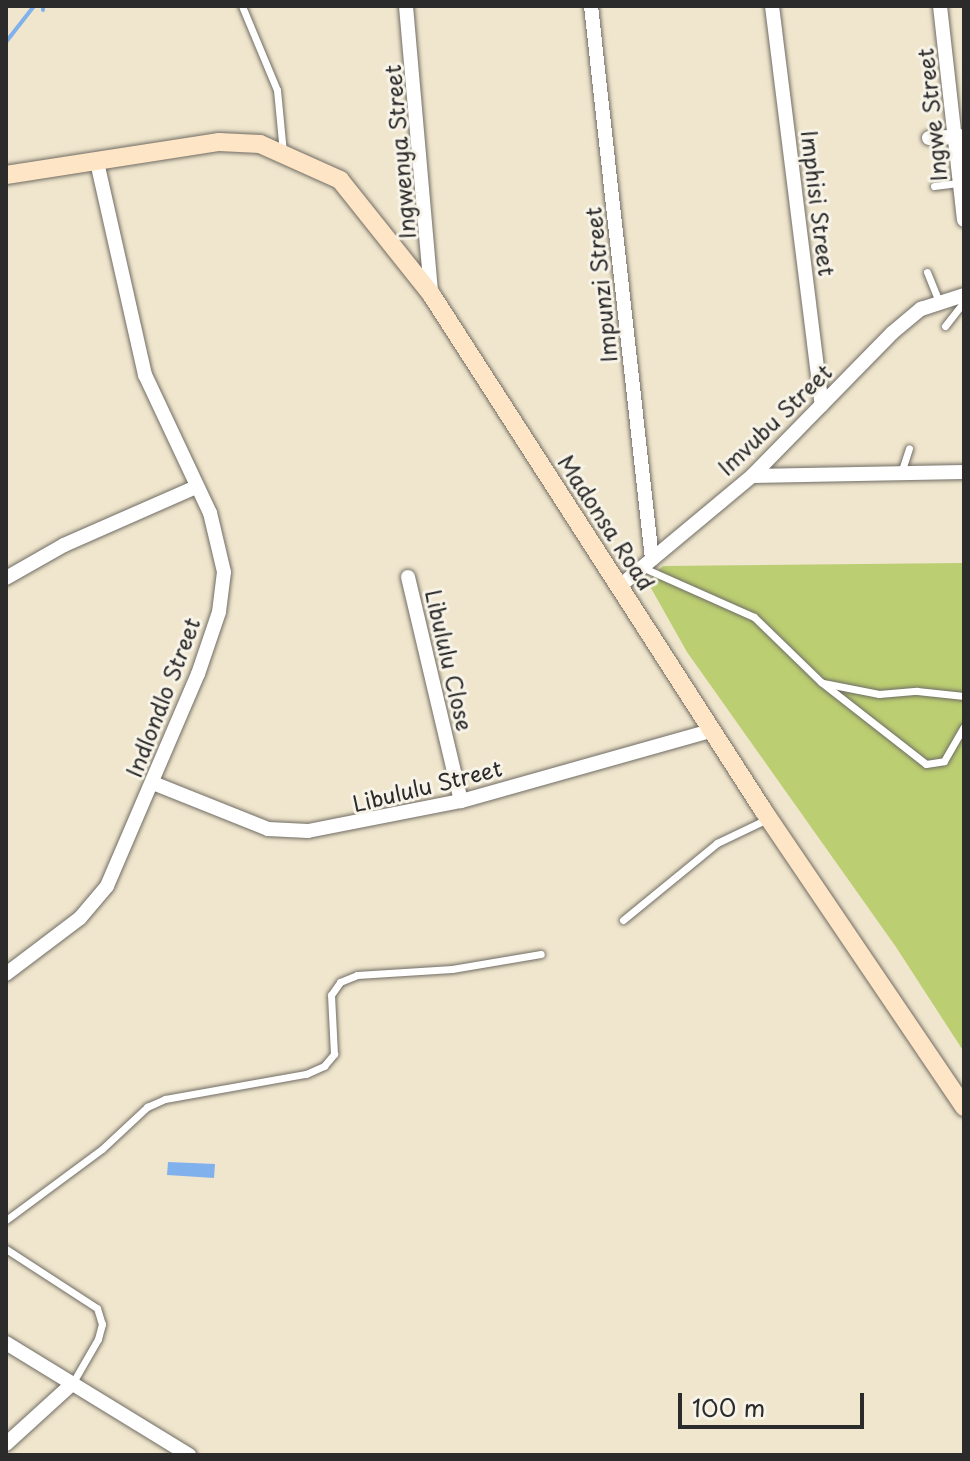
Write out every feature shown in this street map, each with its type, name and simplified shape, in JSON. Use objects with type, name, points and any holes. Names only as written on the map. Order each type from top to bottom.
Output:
[{"type":"street","name":"Ingwenya Street","points":[[406,6],[431,294]]},
{"type":"street","name":"Impunzi Street","points":[[591,6],[647,563]]},
{"type":"street","name":"Imphisi Street","points":[[772,6],[822,405]]},
{"type":"street","name":"Ingwe Street","points":[[940,6],[959,136],[964,220]]},
{"type":"street","points":[[929,138],[959,136]]},
{"type":"street","name":"Madonsa Road","points":[[6,175],[219,142],[260,144],[340,180],[431,294],[769,818],[964,1107]]},
{"type":"street","name":"Indlondlo Street","points":[[6,974],[80,918],[107,886],[153,783],[210,637],[224,572],[210,513],[194,488],[145,375],[97,162]]},
{"type":"street","name":"Imvubu Street","points":[[620,586],[752,476],[892,333],[939,302],[964,295]]},
{"type":"street","points":[[752,476],[964,472]]},
{"type":"street","points":[[6,578],[64,545],[194,488]]},
{"type":"street","name":"Libululu Close","points":[[408,577],[461,801]]},
{"type":"street","name":"Libululu Street","points":[[153,783],[216,811],[288,832],[346,827],[461,801],[713,730]]},
{"type":"street","points":[[6,1343],[189,1455]]},
{"type":"street","points":[[6,1444],[72,1384]]},
{"type":"lane","points":[[242,6],[277,90],[283,152]]},
{"type":"lane","points":[[934,186],[960,183]]},
{"type":"lane","points":[[927,272],[939,302]]},
{"type":"lane","points":[[945,326],[964,302]]},
{"type":"lane","points":[[901,473],[909,448]]},
{"type":"lane","points":[[647,563],[754,617],[821,682],[926,764],[944,761],[964,727]]},
{"type":"lane","points":[[821,682],[879,694],[917,691],[964,696]]},
{"type":"lane","points":[[623,920],[717,843],[769,818]]},
{"type":"lane","points":[[6,1220],[102,1149],[147,1107],[165,1099],[306,1074],[324,1066],[334,1054],[331,995],[340,982],[357,975],[452,969],[541,954]]},
{"type":"lane","points":[[6,1249],[97,1308],[102,1324],[98,1339],[72,1384]]},
{"type":"green space","points":[[964,563],[964,1052],[896,947],[687,652],[647,581],[663,566]]},
{"type":"water","points":[[168,1162],[215,1164],[214,1178],[167,1175]]},
{"type":"waterway","points":[[6,42],[34,6]]}]
